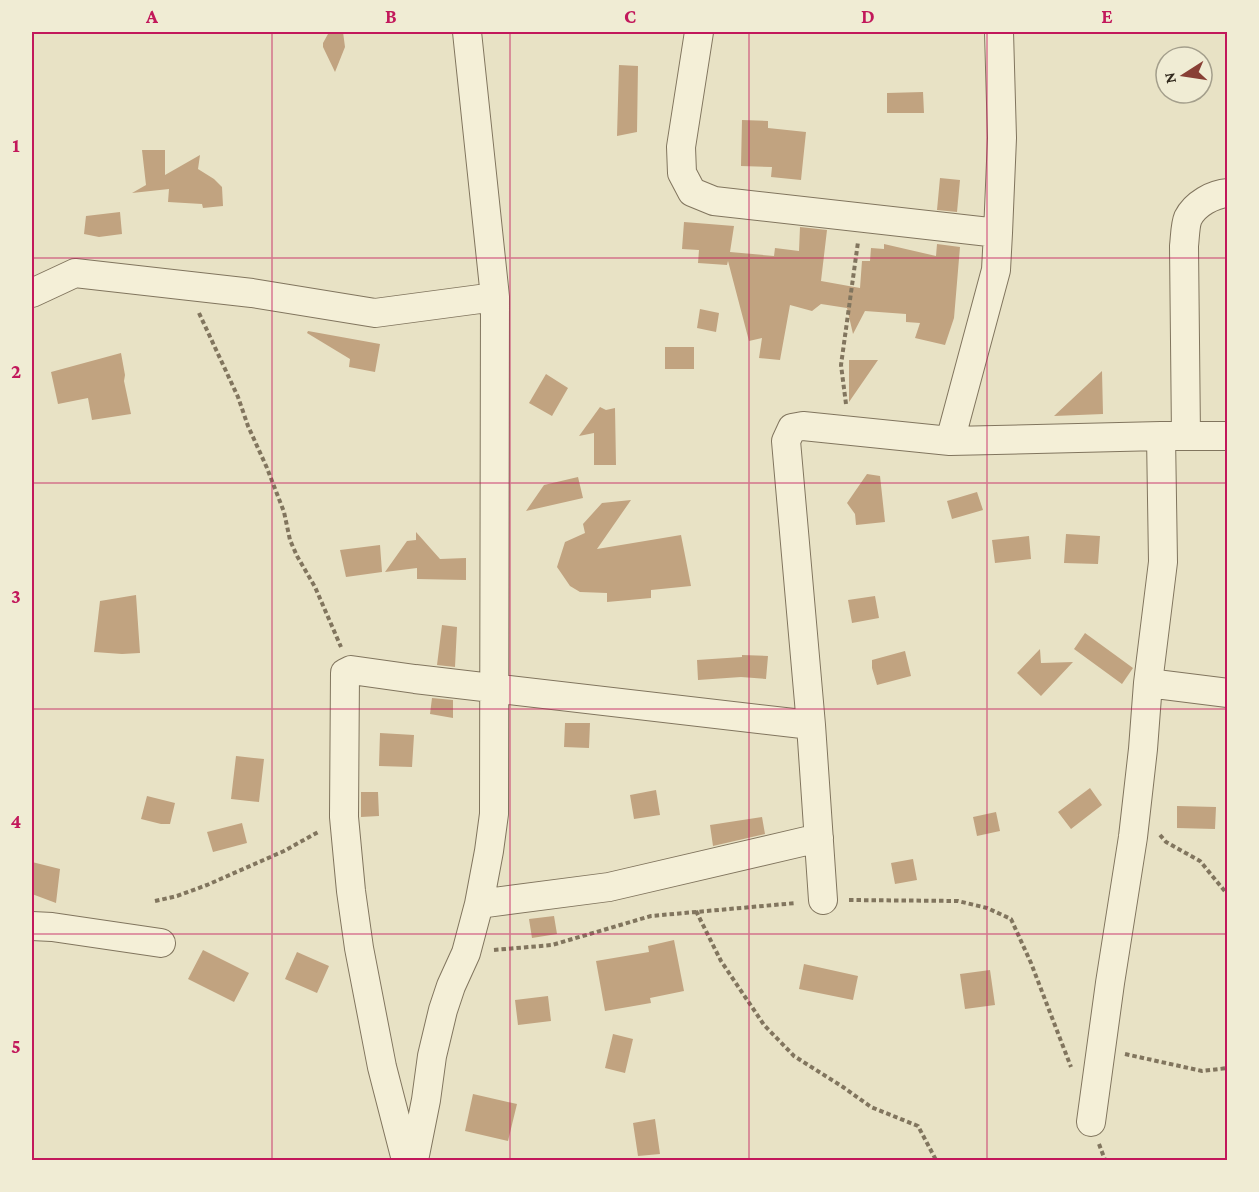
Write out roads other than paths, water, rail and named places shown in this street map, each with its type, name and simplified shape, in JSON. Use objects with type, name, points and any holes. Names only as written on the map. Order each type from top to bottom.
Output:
[{"type":"street","points":[[414,1161],[440,1021],[451,986],[466,953],[479,904],[494,814],[495,297],[467,32]]},
{"type":"street","points":[[699,32],[681,147],[682,173],[692,192],[714,201],[998,233]]},
{"type":"street","points":[[950,441],[996,270],[1002,138],[999,32]]},
{"type":"street","points":[[1091,1122],[1133,837],[1143,749],[1148,683],[1163,562],[1184,246],[1188,218],[1200,203],[1227,193]]},
{"type":"street","points":[[32,293],[75,273],[252,293],[375,313],[495,297]]},
{"type":"street","points":[[823,900],[811,725],[786,441],[792,428],[803,426],[950,441],[1227,436]]},
{"type":"street","points":[[406,1161],[382,1067],[359,948],[351,891],[344,817],[345,673],[351,670],[811,725]]},
{"type":"street","points":[[1148,683],[1227,693]]},
{"type":"street","points":[[479,904],[609,887],[819,838]]},
{"type":"street","points":[[32,926],[161,943]]}]
